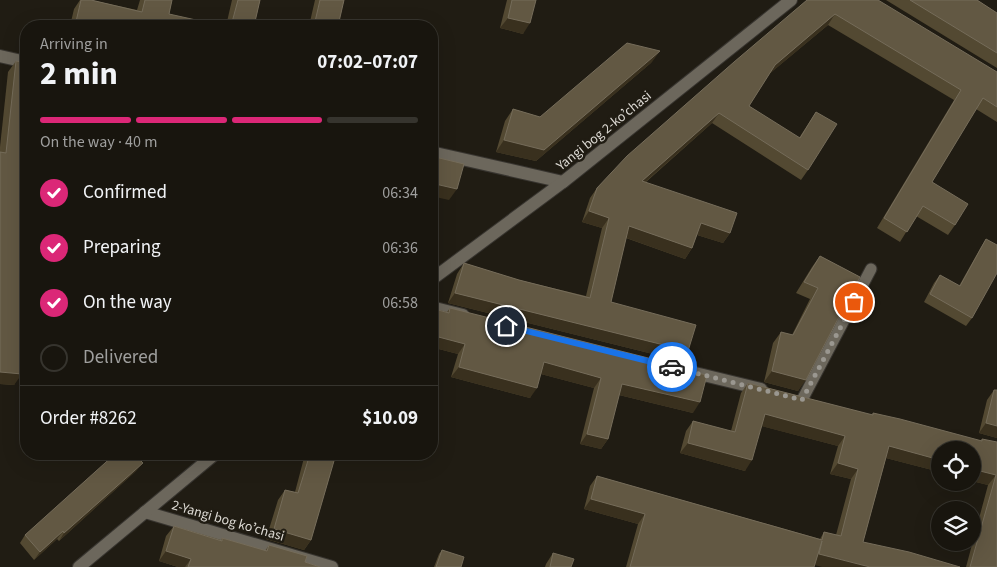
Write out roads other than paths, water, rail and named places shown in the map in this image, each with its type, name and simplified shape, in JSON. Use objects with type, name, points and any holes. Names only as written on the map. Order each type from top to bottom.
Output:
[{"type":"street","name":"Yangi bog 2-koʼchasi","points":[[438,275],[563,182],[791,0]]},
{"type":"street","points":[[0,56],[20,61]]},
{"type":"street","points":[[438,154],[563,182]]},
{"type":"street","points":[[438,309],[479,319]]},
{"type":"street","points":[[679,369],[774,392]]},
{"type":"street","points":[[79,567],[208,460]]},
{"type":"street","name":"2-Yangi bog koʼchasi","points":[[145,512],[332,567]]},
{"type":"lane","points":[[802,400],[871,269]]}]
